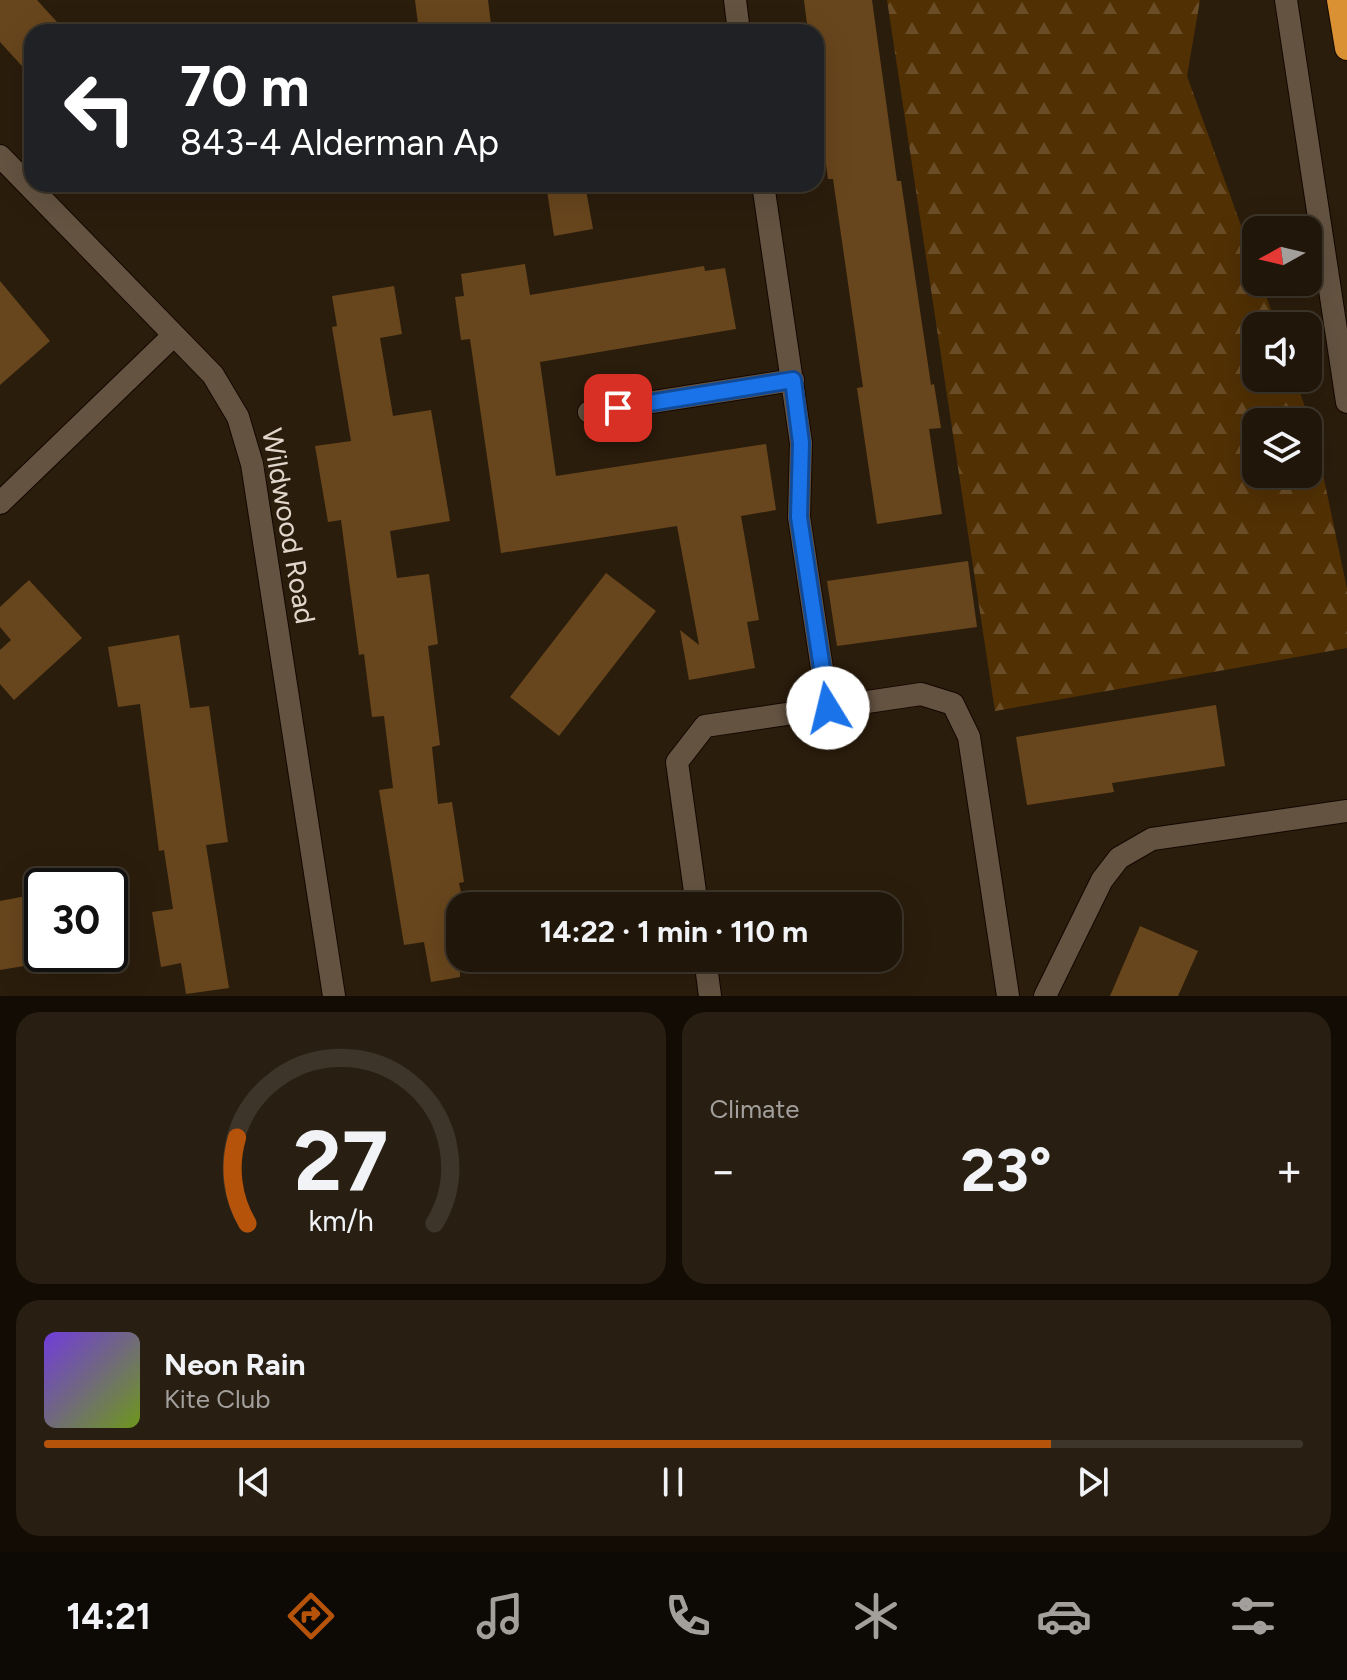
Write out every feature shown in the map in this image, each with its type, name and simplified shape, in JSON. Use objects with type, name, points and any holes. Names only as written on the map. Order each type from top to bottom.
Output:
[{"type":"highway","points":[[1339,0],[1347,48]]},
{"type":"street","points":[[735,0],[738,24]]},
{"type":"street","points":[[1286,0],[1347,402]]},
{"type":"street","name":"Wildwood Road","points":[[0,156],[24,181]]},
{"type":"street","name":"Wildwood Road","points":[[35,192],[213,375],[238,417],[252,464],[334,996]]},
{"type":"street","points":[[764,192],[801,443],[799,517],[828,708]]},
{"type":"street","points":[[0,503],[174,335]]},
{"type":"street","points":[[589,412],[793,380]]},
{"type":"street","points":[[695,892],[677,762],[705,726],[921,694],[953,704],[969,737],[1008,996]]},
{"type":"street","points":[[1045,996],[1102,880],[1119,858],[1152,839],[1347,811]]},
{"type":"street","points":[[707,972],[710,996]]},
{"type":"green space","points":[[887,0],[1200,0],[1187,76],[1242,228],[1242,296],[1266,296],[1272,312],[1242,312],[1242,392],[1300,392],[1305,408],[1242,408],[1242,488],[1322,488],[1322,469],[1347,589],[1347,648],[995,711]]},
{"type":"building","points":[[0,0],[37,0],[59,24],[24,24],[24,68],[0,42]]},
{"type":"building","points":[[415,0],[488,0],[491,24],[418,24]]},
{"type":"building","points":[[804,0],[872,0],[897,181],[901,181],[931,385],[934,384],[941,428],[929,429],[942,514],[877,524],[857,388],[863,387],[833,179],[828,179],[824,149],[824,24],[807,24]]},
{"type":"building","points":[[547,192],[586,192],[593,229],[554,236]]},
{"type":"building","points":[[525,264],[530,295],[704,266],[705,271],[725,268],[736,329],[540,362],[556,476],[766,444],[776,510],[741,516],[759,620],[747,622],[755,668],[689,680],[680,630],[699,645],[677,526],[501,553],[470,339],[461,340],[455,297],[464,296],[461,274]]},
{"type":"building","points":[[0,281],[50,341],[0,385]]},
{"type":"building","points":[[394,286],[402,334],[380,338],[393,416],[431,410],[450,521],[390,531],[397,578],[429,574],[438,644],[428,646],[440,745],[432,747],[438,804],[452,802],[464,882],[459,883],[461,892],[446,892],[446,972],[460,972],[460,977],[431,982],[424,942],[404,945],[379,790],[393,788],[384,716],[372,717],[364,654],[359,655],[341,520],[328,522],[315,446],[351,441],[332,327],[337,326],[332,296]]},
{"type":"building","points":[[968,561],[977,627],[837,646],[827,581]]},
{"type":"building","points":[[606,573],[656,611],[559,736],[510,697]]},
{"type":"building","points":[[29,580],[82,638],[14,700],[0,684],[0,650],[11,640],[0,627],[0,607]]},
{"type":"building","points":[[179,635],[190,708],[209,706],[228,842],[206,845],[229,988],[186,994],[181,963],[161,967],[152,912],[173,909],[164,850],[159,851],[140,704],[118,707],[108,647]]},
{"type":"building","points":[[1216,705],[1225,766],[1112,783],[1114,792],[1027,805],[1016,737]]},
{"type":"building","points":[[24,896],[24,966],[0,970],[0,901]]},
{"type":"building","points":[[1140,926],[1198,951],[1178,996],[1110,996]]},
{"type":"route","points":[[618,408],[793,380],[801,443],[799,517],[828,708]]}]
